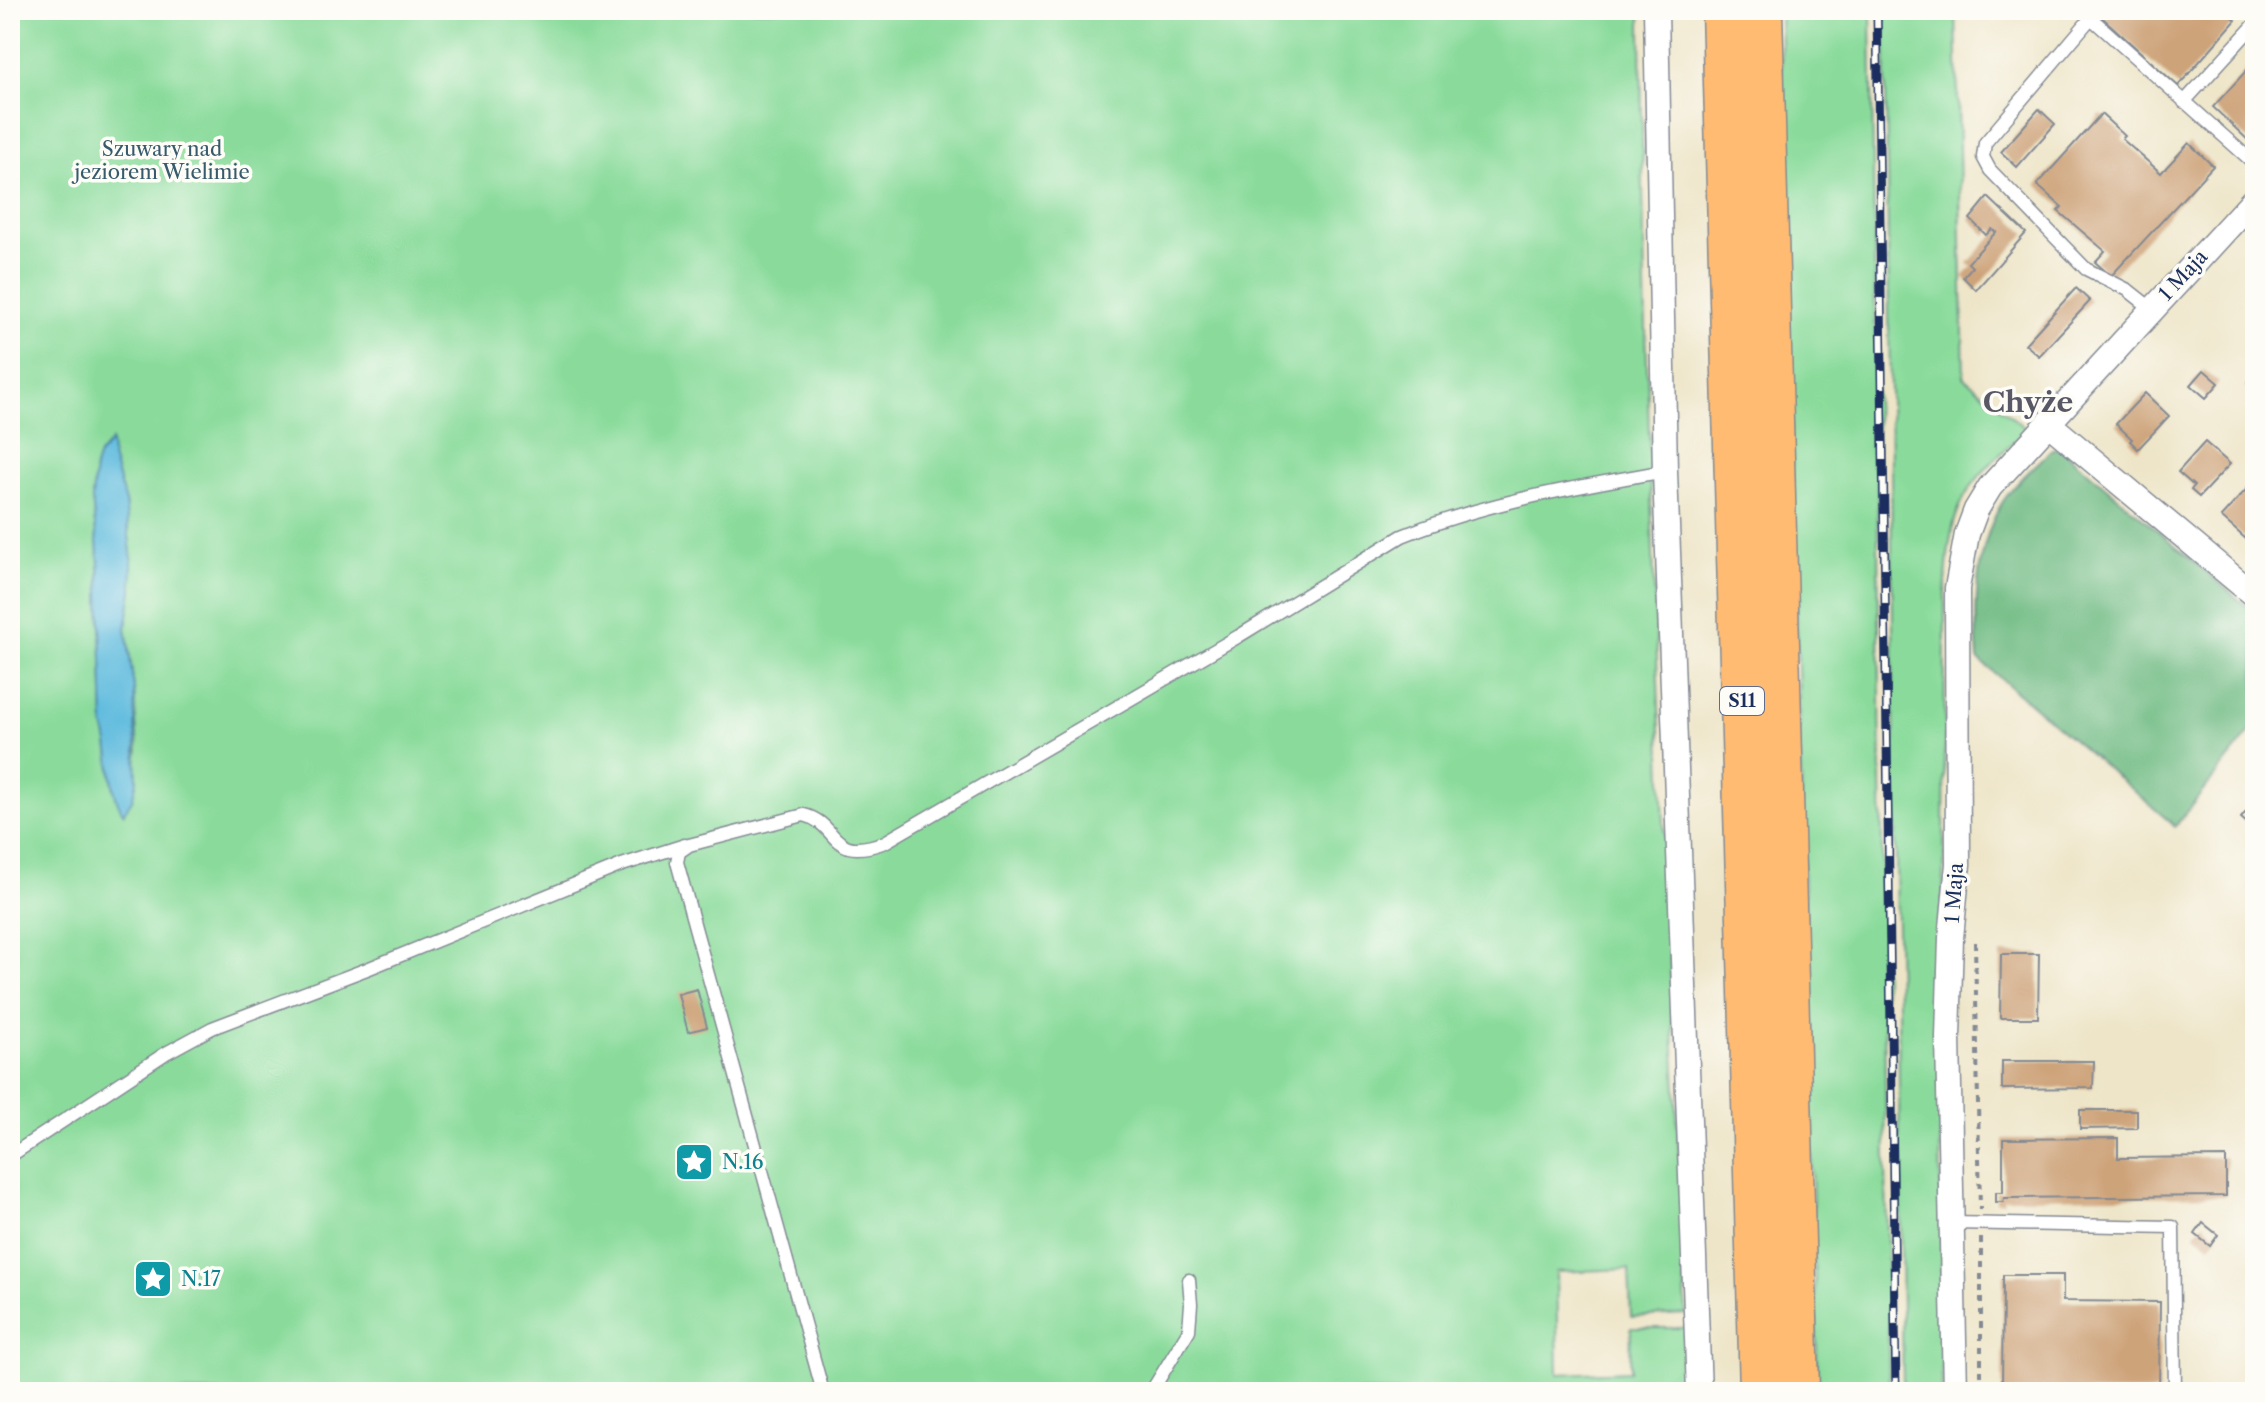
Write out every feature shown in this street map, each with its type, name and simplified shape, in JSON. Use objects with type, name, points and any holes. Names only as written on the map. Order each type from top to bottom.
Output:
[{"type":"highway","name":"S11","points":[[1723,10],[1761,1392]]},
{"type":"highway","name":"S11","points":[[1761,10],[1798,1392]]},
{"type":"street","points":[[1656,10],[1665,471],[1699,1392]]},
{"type":"street","name":"1 Maja","points":[[1955,1392],[1948,1037],[1951,938],[1958,864],[1957,588],[1961,555],[1976,510],[1990,487],[2255,198]]},
{"type":"street","points":[[2048,423],[2255,596]]},
{"type":"lane","points":[[2250,10],[2255,14]]},
{"type":"lane","points":[[2152,309],[2128,290],[2086,269],[1990,170],[1983,157],[1985,143],[2086,14],[2255,164]]},
{"type":"lane","points":[[2184,102],[2255,24]]},
{"type":"lane","points":[[2255,382],[2255,389]]},
{"type":"lane","points":[[10,1156],[166,1053],[212,1028],[367,969],[622,865],[804,815],[814,817],[838,842],[851,848],[869,848],[885,842],[1239,636],[1402,536],[1430,525],[1567,488],[1665,471]]},
{"type":"lane","points":[[689,845],[679,852],[677,862],[823,1392]]},
{"type":"lane","points":[[1953,1223],[2173,1227],[2175,1392]]},
{"type":"lane","points":[[1151,1392],[1189,1330],[1189,1280]]},
{"type":"path","points":[[1975,937],[1981,1392]]},
{"type":"green space","name":"Szuwary nad jeziorem Wielimie","points":[[10,10],[1641,10],[1651,499],[1686,1314],[1631,1317],[1629,1269],[1556,1272],[1558,1374],[1630,1371],[1631,1328],[1686,1328],[1687,1392],[10,1392]],"holes":[[[111,443],[125,502],[132,561],[132,590],[126,628],[138,751],[124,813],[112,781],[104,726],[99,559],[92,499],[99,455]]]},
{"type":"green space","points":[[1780,10],[1871,10],[1889,1392],[1818,1392]]},
{"type":"green space","points":[[1885,10],[1956,10],[1964,377],[2026,429],[1981,474],[1961,504],[1951,537],[1945,595],[1944,877],[1939,943],[1942,1392],[1903,1392]]},
{"type":"green space","points":[[2060,448],[2255,613],[2255,726],[2175,826],[1978,659],[1978,579],[1986,539],[2007,496],[2052,449]]},
{"type":"water","points":[[111,441],[112,457],[125,502],[132,561],[132,590],[126,628],[134,688],[137,781],[132,800],[123,813],[115,792],[104,726],[99,559],[92,499],[95,467],[99,455]]},
{"type":"building","points":[[2094,10],[2225,10],[2236,20],[2178,86]]},
{"type":"building","points":[[2255,61],[2255,135],[2249,141],[2213,107]]},
{"type":"building","points":[[2039,109],[2055,124],[2017,167],[2001,152]]},
{"type":"building","points":[[2101,114],[2125,136],[2122,139],[2161,173],[2189,143],[2213,166],[2111,276],[2095,262],[2105,251],[2058,211],[2062,207],[2037,185]]},
{"type":"building","points":[[1988,197],[2026,233],[1976,290],[1963,277],[1972,267],[1968,263],[1996,232],[1992,229],[1986,235],[1970,219]]},
{"type":"building","points":[[2076,288],[2090,301],[2039,356],[2025,344]]},
{"type":"building","points":[[2204,370],[2219,383],[2206,398],[2191,385]]},
{"type":"building","points":[[2145,393],[2169,416],[2138,449],[2116,424]]},
{"type":"building","points":[[2205,442],[2230,464],[2199,497],[2191,490],[2194,486],[2178,472]]},
{"type":"building","points":[[2255,480],[2255,529],[2246,539],[2221,517]]},
{"type":"building","points":[[2255,801],[2255,830],[2241,818]]},
{"type":"building","points":[[2001,954],[2039,954],[2038,1018],[2000,1018]]},
{"type":"building","points":[[697,989],[707,1027],[688,1032],[678,994]]},
{"type":"building","points":[[2002,1061],[2094,1061],[2093,1088],[2002,1089]]},
{"type":"building","points":[[2080,1110],[2137,1110],[2137,1128],[2080,1129]]},
{"type":"building","points":[[2118,1138],[2118,1158],[2226,1157],[2226,1196],[2004,1198],[2003,1202],[1996,1202],[1996,1192],[2003,1192],[2003,1139]]},
{"type":"building","points":[[2203,1223],[2218,1235],[2210,1246],[2195,1234]]},
{"type":"building","points":[[2003,1275],[2063,1275],[2063,1301],[2160,1302],[2159,1392],[2002,1392]]},
{"type":"railway","points":[[1877,10],[1896,1392]]},
{"type":"place","name":"N.16","points":[[694,1162]]},
{"type":"place","name":"N.17","points":[[153,1279]]},
{"type":"district","name":"Chyże","points":[[2028,402]]}]
